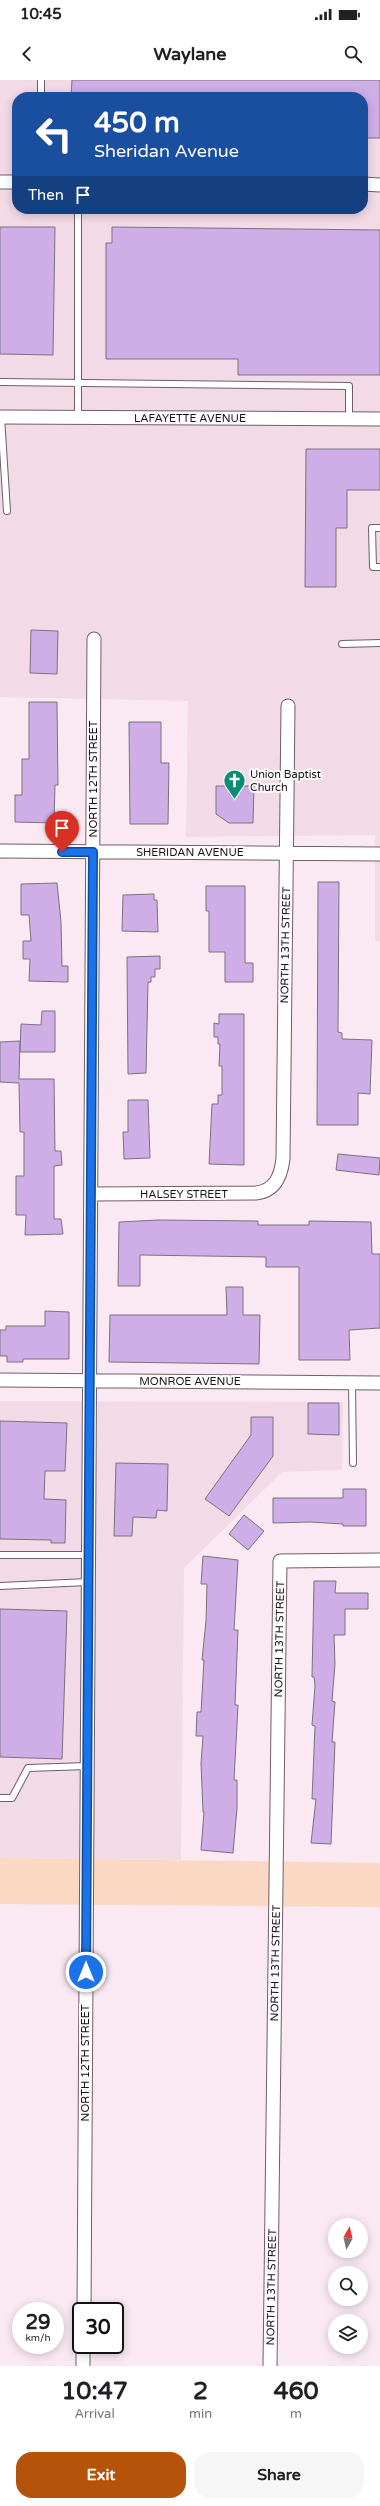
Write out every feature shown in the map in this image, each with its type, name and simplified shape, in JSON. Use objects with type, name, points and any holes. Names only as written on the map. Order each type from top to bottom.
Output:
[{"type":"street","points":[[0,182],[12,182]]},
{"type":"street","points":[[368,184],[380,185]]},
{"type":"street","name":"LAFAYETTE AVENUE","points":[[1,417],[380,419]]},
{"type":"street","name":"NORTH 12TH STREET","points":[[84,2302],[94,639]]},
{"type":"street","name":"NORTH 13TH STREET","points":[[275,1183],[283,1159],[288,706]]},
{"type":"street","name":"SHERIDAN AVENUE","points":[[0,851],[380,854]]},
{"type":"street","name":"HALSEY STREET","points":[[91,1194],[256,1194],[263,1192],[275,1183]]},
{"type":"street","name":"MONROE AVENUE","points":[[0,1380],[380,1383]]},
{"type":"street","name":"NORTH 13TH STREET","points":[[270,2366],[280,1561],[380,1560]]},
{"type":"street","points":[[83,2354],[83,2366]]},
{"type":"lane","points":[[41,80],[41,92]]},
{"type":"lane","points":[[78,214],[78,417]]},
{"type":"lane","points":[[0,382],[349,386],[349,419]]},
{"type":"lane","points":[[1,417],[7,511]]},
{"type":"lane","points":[[380,528],[372,528],[372,567],[380,567]]},
{"type":"lane","points":[[342,644],[380,642]]},
{"type":"lane","points":[[352,1383],[353,1463]]},
{"type":"lane","points":[[0,1555],[88,1556]]},
{"type":"lane","points":[[0,1586],[88,1582]]},
{"type":"lane","points":[[0,1798],[12,1798],[28,1768],[87,1766]]},
{"type":"shaded area","points":[[0,80],[380,80],[380,941],[375,941],[375,835],[186,837],[188,701],[0,697]]},
{"type":"shaded area","points":[[0,1401],[343,1402],[342,1470],[282,1472],[184,1568],[181,1860],[0,1858]]},
{"type":"shaded area","points":[[0,1858],[380,1863],[380,1907],[0,1904]]},
{"type":"building","points":[[72,80],[380,80],[380,138],[368,138],[368,92],[71,92]]},
{"type":"building","points":[[0,227],[55,227],[53,355],[0,354]]},
{"type":"building","points":[[112,227],[380,230],[380,375],[238,375],[238,359],[106,359],[106,243],[112,243]]},
{"type":"building","points":[[306,449],[380,449],[380,490],[347,490],[347,528],[336,528],[336,587],[305,587]]},
{"type":"building","points":[[31,630],[58,631],[57,674],[30,673]]},
{"type":"building","points":[[29,702],[57,702],[58,785],[55,785],[54,823],[15,822],[15,795],[22,795],[22,759],[29,759]]},
{"type":"building","points":[[129,722],[161,722],[161,763],[169,763],[168,824],[130,824]]},
{"type":"building","name":"Union Baptist Church","points":[[216,786],[254,786],[253,823],[229,823],[216,814]]},
{"type":"building","points":[[318,882],[339,882],[338,1032],[342,1033],[342,1039],[372,1040],[370,1094],[358,1093],[358,1125],[317,1125]]},
{"type":"building","points":[[57,883],[61,922],[62,966],[68,966],[68,982],[29,981],[30,959],[23,959],[23,941],[31,941],[29,915],[21,915],[21,884]]},
{"type":"building","points":[[206,886],[245,886],[245,963],[253,963],[253,982],[225,982],[225,952],[209,952],[209,911],[206,911]]},
{"type":"building","points":[[154,894],[154,900],[157,900],[158,932],[122,931],[123,895]]},
{"type":"building","points":[[160,956],[160,969],[155,969],[155,977],[151,977],[151,982],[148,982],[146,1073],[128,1074],[127,957]]},
{"type":"building","points":[[42,1011],[55,1011],[55,1052],[20,1052],[21,1024],[41,1025]]},
{"type":"building","points":[[219,1014],[244,1014],[244,1165],[209,1164],[212,1104],[218,1104],[218,1095],[222,1095],[222,1066],[219,1066],[220,1044],[218,1044],[218,1037],[214,1037],[214,1023],[219,1024]]},
{"type":"building","points":[[20,1041],[19,1079],[54,1079],[55,1151],[61,1151],[62,1165],[54,1166],[54,1219],[61,1219],[63,1234],[25,1235],[26,1215],[16,1215],[16,1176],[24,1176],[24,1132],[20,1132],[19,1083],[0,1082],[0,1042]]},
{"type":"building","points":[[128,1100],[148,1100],[150,1158],[124,1159],[123,1132],[128,1132]]},
{"type":"building","points":[[338,1154],[380,1158],[379,1175],[336,1170]]},
{"type":"building","points":[[158,1220],[258,1221],[258,1225],[309,1225],[309,1221],[371,1222],[372,1254],[380,1254],[380,1328],[349,1330],[350,1360],[299,1360],[299,1267],[266,1267],[266,1257],[140,1255],[140,1286],[118,1286],[119,1222]]},
{"type":"building","points":[[226,1287],[243,1287],[243,1315],[260,1315],[259,1364],[109,1362],[110,1315],[227,1315]]},
{"type":"building","points":[[45,1311],[69,1312],[69,1359],[23,1359],[23,1362],[7,1362],[7,1356],[0,1356],[0,1330],[6,1330],[6,1326],[45,1326]]},
{"type":"building","points":[[308,1403],[339,1403],[339,1435],[308,1434]]},
{"type":"building","points":[[251,1417],[273,1417],[273,1456],[229,1516],[205,1499],[251,1435]]},
{"type":"building","points":[[0,1421],[67,1423],[65,1471],[45,1471],[44,1499],[66,1500],[65,1543],[51,1543],[51,1540],[0,1539]]},
{"type":"building","points":[[116,1463],[168,1464],[167,1511],[157,1510],[156,1518],[133,1517],[132,1536],[114,1536]]},
{"type":"building","points":[[343,1489],[366,1489],[366,1526],[343,1526],[343,1524],[310,1522],[273,1523],[273,1498],[343,1498]]},
{"type":"building","points":[[244,1515],[264,1531],[248,1550],[229,1534]]},
{"type":"building","points":[[203,1556],[238,1560],[234,1630],[238,1630],[235,1705],[238,1705],[234,1780],[237,1780],[237,1808],[233,1853],[201,1850],[204,1812],[201,1763],[203,1736],[196,1736],[197,1712],[201,1712],[204,1660],[202,1660],[206,1621],[207,1584],[201,1584]]},
{"type":"building","points":[[314,1581],[336,1581],[335,1593],[368,1593],[368,1609],[345,1609],[345,1635],[334,1635],[335,1664],[332,1701],[335,1702],[332,1742],[335,1742],[331,1844],[311,1843],[316,1799],[312,1799],[315,1726],[312,1725],[315,1686],[314,1677],[312,1677]]},
{"type":"building","points":[[0,1609],[67,1611],[62,1759],[0,1757]]},
{"type":"place","name":"Union Baptist Church","points":[[235,800]]},
{"type":"route","points":[[62,852],[93,852],[86,1972]]}]
